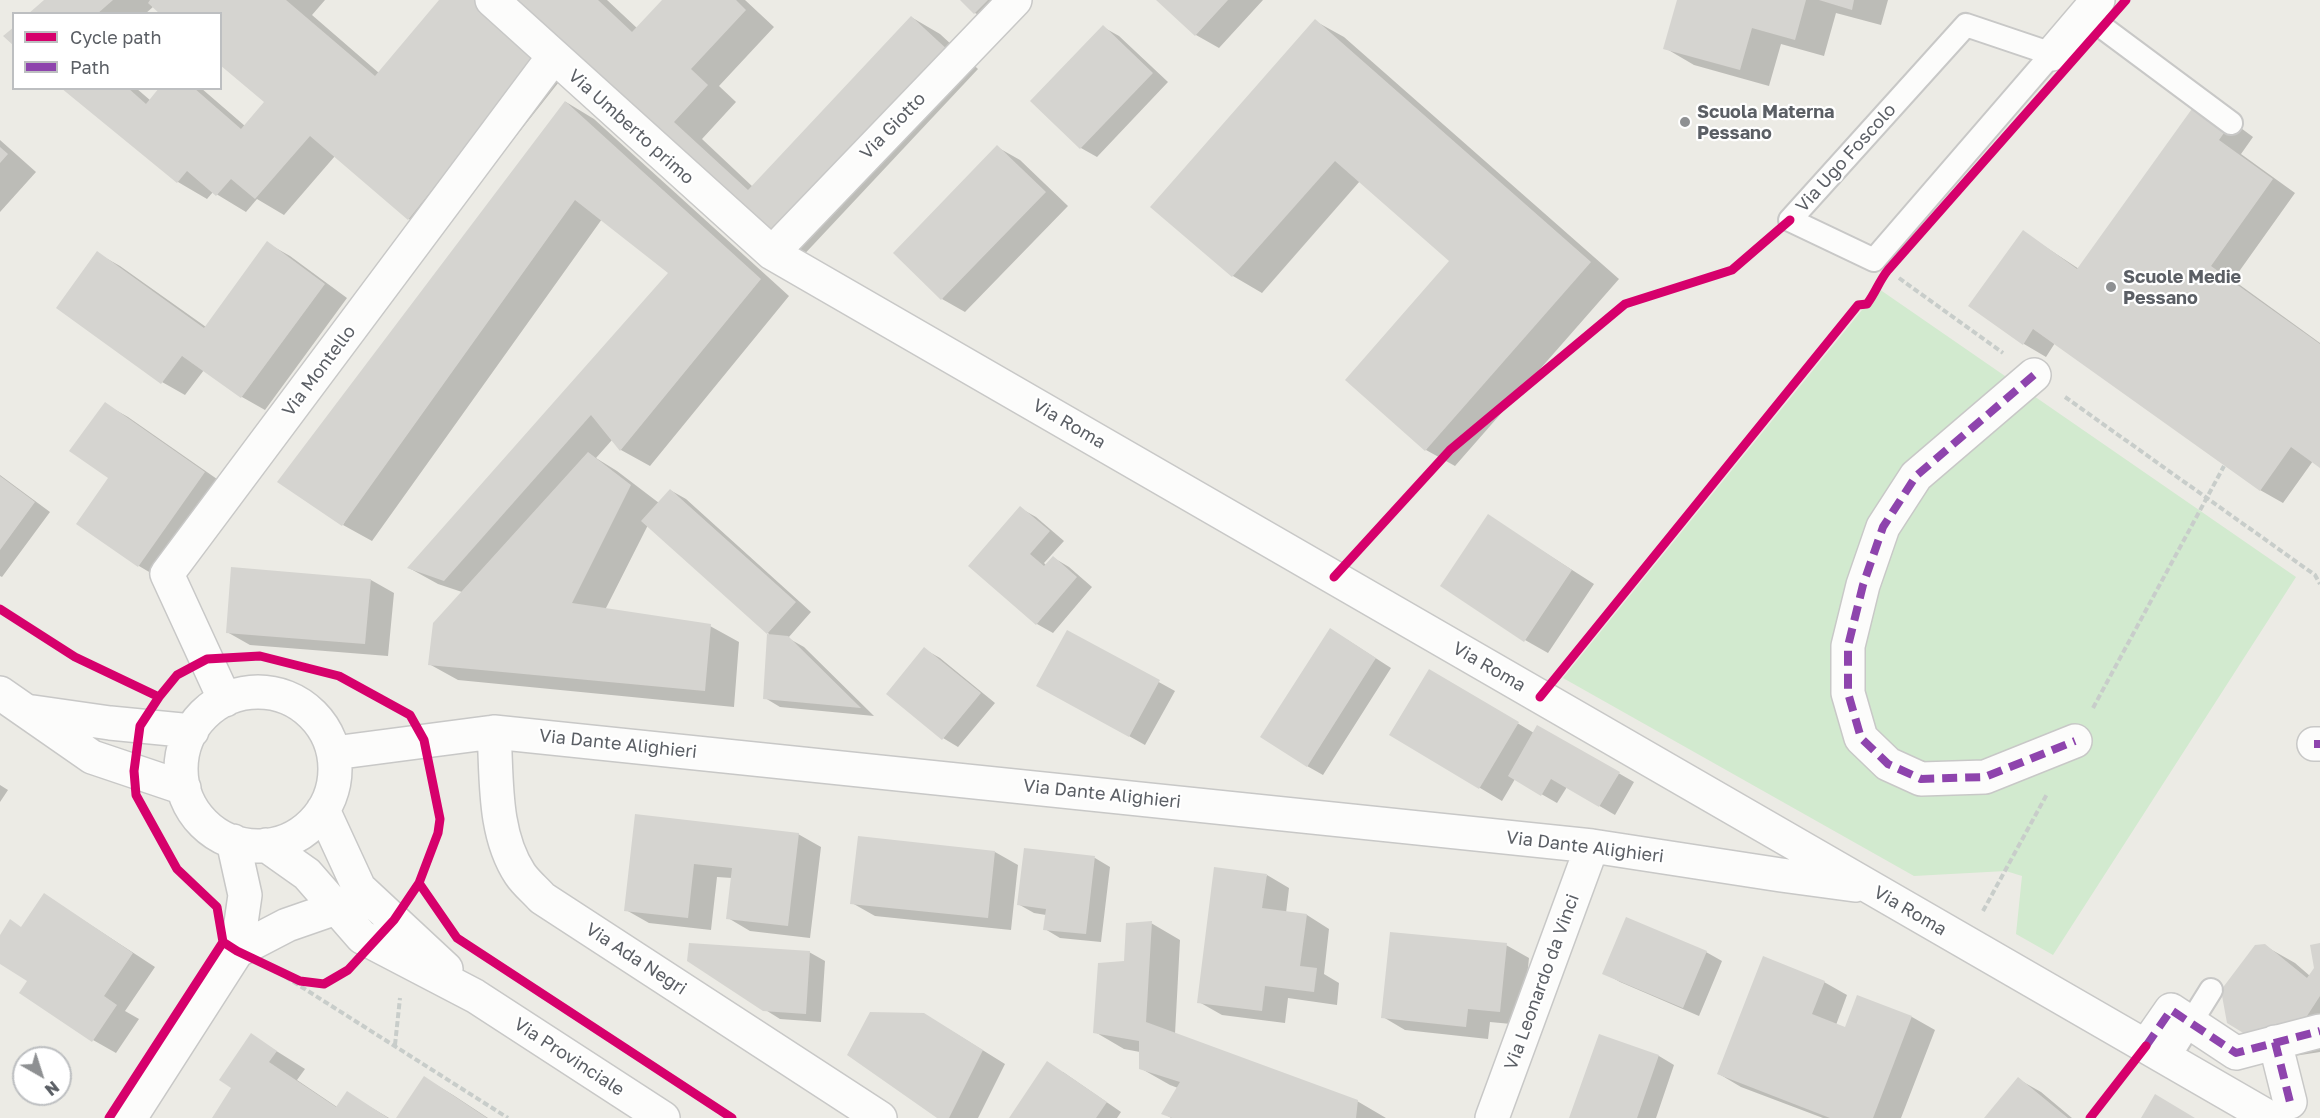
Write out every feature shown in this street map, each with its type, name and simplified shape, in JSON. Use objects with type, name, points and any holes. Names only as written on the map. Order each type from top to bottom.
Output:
[{"type":"street","name":"Via Umberto primo","points":[[492,0],[772,253]]},
{"type":"street","name":"Via Giotto","points":[[772,253],[1015,0]]},
{"type":"street","name":"Via Ugo Foscolo","points":[[2052,54],[2100,14]]},
{"type":"street","name":"Via Montello","points":[[225,700],[167,574],[554,56]]},
{"type":"street","name":"Via Roma","points":[[772,253],[2157,1053],[2280,1110]]},
{"type":"street","points":[[2034,375],[1916,476],[1883,527],[1863,585],[1848,646],[1848,693],[1861,738],[1888,764],[1921,779],[1985,777],[2075,741]]},
{"type":"street","name":"Via Provinciale","points":[[264,692],[291,698],[318,720],[327,732],[334,753],[335,778],[329,800],[323,810],[301,833],[286,841],[254,846],[233,841],[213,831],[195,812],[184,788],[181,773],[183,751],[192,731],[203,715],[225,700],[244,693],[264,692]]},
{"type":"street","points":[[0,693],[92,757],[184,788]]},
{"type":"street","points":[[29,711],[110,723],[192,731]]},
{"type":"street","name":"Via Dante Alighieri","points":[[334,753],[494,732],[1592,846],[1869,886]]},
{"type":"street","name":"Via Ada Negri","points":[[494,732],[500,821],[507,848],[520,875],[542,898],[880,1118]]},
{"type":"street","name":"Via Provinciale","points":[[323,810],[359,888],[475,996]]},
{"type":"street","points":[[130,1118],[237,951],[245,895],[233,841]]},
{"type":"street","name":"Via Provinciale","points":[[266,845],[307,874],[362,937],[475,996],[663,1118]]},
{"type":"street","name":"Via Leonardo da Vinci","points":[[1492,1118],[1592,846]]},
{"type":"street","points":[[237,951],[287,925],[336,908]]},
{"type":"street","points":[[2157,1053],[2171,1010],[2236,1053],[2320,1031]]},
{"type":"street","points":[[2275,1042],[2280,1110]]},
{"type":"lane","points":[[2100,14],[2231,123]]},
{"type":"lane","name":"Via Ugo Foscolo","points":[[1966,25],[2052,54],[1874,260],[1790,220],[1966,25]]},
{"type":"lane","points":[[2191,1023],[2211,990]]},
{"type":"path","points":[[2075,741],[2224,466]]},
{"type":"path","points":[[2206,499],[2315,575],[2320,584]]},
{"type":"path","points":[[1966,943],[2049,791]]},
{"type":"path","points":[[269,966],[300,981],[316,983]]},
{"type":"path","points":[[269,966],[508,1118]]},
{"type":"green space","points":[[1879,289],[2296,577],[2053,955],[2016,934],[2022,876],[2006,871],[1914,876],[1563,678]]},
{"type":"building","points":[[44,0],[113,0],[99,12],[30,12]]},
{"type":"building","points":[[150,0],[286,0],[375,76],[439,0],[478,0],[538,56],[408,220],[310,136],[255,199],[231,179],[216,196],[187,171],[177,183],[63,90],[130,90],[146,104],[157,90],[196,90],[241,129],[264,102],[222,67],[222,12],[158,12],[148,3]]},
{"type":"building","points":[[504,0],[598,0],[632,32],[662,0],[736,0],[746,10],[691,69],[708,85],[674,122],[748,190],[911,16],[950,52],[768,246]]},
{"type":"building","points":[[960,0],[988,0],[974,14]]},
{"type":"building","points":[[1156,0],[1228,0],[1195,36]]},
{"type":"building","points":[[1677,0],[1806,0],[1795,40],[1752,28],[1740,70],[1663,49]]},
{"type":"building","points":[[1819,0],[1854,0],[1852,10]]},
{"type":"building","points":[[1315,19],[1591,262],[1425,451],[1345,380],[1449,261],[1335,161],[1232,277],[1150,207]]},
{"type":"building","points":[[1103,25],[1153,73],[1080,149],[1030,101]]},
{"type":"building","points":[[12,29],[12,44],[3,36]]},
{"type":"building","name":"Scuole Medie Pessano","points":[[2199,99],[2231,123],[2219,140],[2273,179],[2211,266],[2320,344],[2320,468],[2291,447],[2260,491],[2033,329],[2023,345],[1968,306],[2023,230],[2077,269]]},
{"type":"building","points":[[565,101],[761,279],[620,451],[591,415],[444,581],[407,568],[668,273],[575,200],[342,526],[277,482]]},
{"type":"building","points":[[997,145],[1046,192],[941,300],[893,253]]},
{"type":"building","points":[[0,147],[8,154],[0,163]]},
{"type":"building","points":[[267,241],[325,284],[241,398],[182,356],[161,384],[56,308],[97,251],[204,328]]},
{"type":"building","points":[[105,402],[205,472],[138,567],[76,524],[108,478],[69,451]]},
{"type":"building","points":[[588,452],[631,485],[572,603],[711,624],[705,691],[428,665],[433,623]]},
{"type":"building","points":[[0,476],[35,502],[0,550]]},
{"type":"building","points":[[670,489],[796,602],[767,634],[641,521]]},
{"type":"building","points":[[1020,506],[1050,531],[1030,554],[1044,566],[1053,556],[1077,577],[1036,625],[968,566]]},
{"type":"building","points":[[1488,514],[1572,570],[1524,642],[1440,586]]},
{"type":"building","points":[[231,567],[371,579],[365,644],[226,633]]},
{"type":"building","points":[[1330,628],[1376,658],[1307,767],[1260,737]]},
{"type":"building","points":[[1067,630],[1160,680],[1129,737],[1036,686]]},
{"type":"building","points":[[767,634],[788,636],[861,708],[763,699]]},
{"type":"building","points":[[924,647],[981,693],[942,740],[886,694]]},
{"type":"building","points":[[1429,669],[1519,722],[1479,789],[1389,735]]},
{"type":"building","points":[[1537,725],[1620,772],[1599,807],[1551,779],[1541,796],[1508,776]]},
{"type":"building","points":[[635,814],[799,833],[788,926],[726,919],[732,868],[694,864],[688,918],[624,911]]},
{"type":"building","points":[[858,836],[995,851],[988,918],[850,904]]},
{"type":"building","points":[[1024,848],[1095,856],[1086,934],[1043,930],[1046,909],[1017,905]]},
{"type":"building","points":[[1214,867],[1267,874],[1262,908],[1307,914],[1300,966],[1317,968],[1314,992],[1265,986],[1262,1011],[1197,1003]]},
{"type":"building","points":[[44,893],[133,953],[104,996],[117,1005],[92,1042],[19,993],[27,981],[0,964],[0,935],[10,919],[21,927]]},
{"type":"building","points":[[1626,917],[1707,951],[1683,1008],[1602,974]]},
{"type":"building","points":[[1152,921],[1146,1022],[1358,1100],[1356,1118],[1172,1118],[1161,1114],[1180,1082],[1139,1069],[1139,1041],[1093,1033],[1098,963],[1124,961],[1126,923]]},
{"type":"building","points":[[1390,932],[1507,943],[1500,1012],[1468,1009],[1466,1027],[1381,1018]]},
{"type":"building","points":[[689,943],[810,951],[806,1014],[763,1011],[687,961]]},
{"type":"building","points":[[2320,943],[2320,996],[2294,1036],[2258,1042],[2227,1023],[2221,990],[2255,945],[2265,944],[2307,978],[2314,968],[2310,945]]},
{"type":"building","points":[[1763,956],[1825,981],[1812,1014],[1845,1027],[1857,995],[1912,1016],[1873,1118],[1830,1118],[1717,1074]]},
{"type":"building","points":[[870,1012],[924,1013],[983,1050],[949,1118],[937,1118],[847,1055]]},
{"type":"building","points":[[251,1033],[277,1051],[269,1062],[336,1107],[347,1091],[388,1118],[212,1118],[231,1088],[219,1080]]},
{"type":"building","points":[[1599,1034],[1659,1055],[1637,1118],[1569,1118]]},
{"type":"building","points":[[1047,1061],[1107,1102],[1096,1118],[1009,1118]]},
{"type":"building","points":[[424,1076],[487,1118],[396,1118]]},
{"type":"building","points":[[2018,1077],[2068,1118],[1984,1118]]},
{"type":"building","points":[[2155,1094],[2195,1118],[2141,1118]]},
{"type":"marked path","points":[[2034,375],[1916,476],[1883,527],[1863,585],[1848,646],[1848,693],[1861,738],[1888,764],[1921,779],[1985,777],[2075,741]]},
{"type":"marked path","points":[[2314,744],[2320,744]]},
{"type":"marked path","points":[[2146,1046],[2171,1010],[2236,1053],[2320,1031]]},
{"type":"marked path","points":[[2275,1042],[2290,1102]]},
{"type":"cycle path","points":[[1540,697],[1858,305],[1867,304],[1888,270],[2126,0]]},
{"type":"cycle path","points":[[1334,577],[1450,450],[1625,304],[1732,270],[1790,220]]},
{"type":"cycle path","points":[[0,609],[75,657],[159,697]]},
{"type":"cycle path","points":[[109,1118],[223,942],[300,981],[324,984],[348,970],[394,920],[419,883],[438,833],[440,819],[424,740],[410,715],[339,676],[260,656],[207,659],[177,675],[140,726],[134,771],[136,795],[177,869],[217,907],[223,942]]},
{"type":"cycle path","points":[[419,883],[457,938],[732,1118]]},
{"type":"cycle path","points":[[2090,1118],[2146,1046]]},
{"type":"place","name":"Scuola Materna Pessano","points":[[1685,122]]},
{"type":"place","name":"Scuole Medie Pessano","points":[[2111,287]]}]
